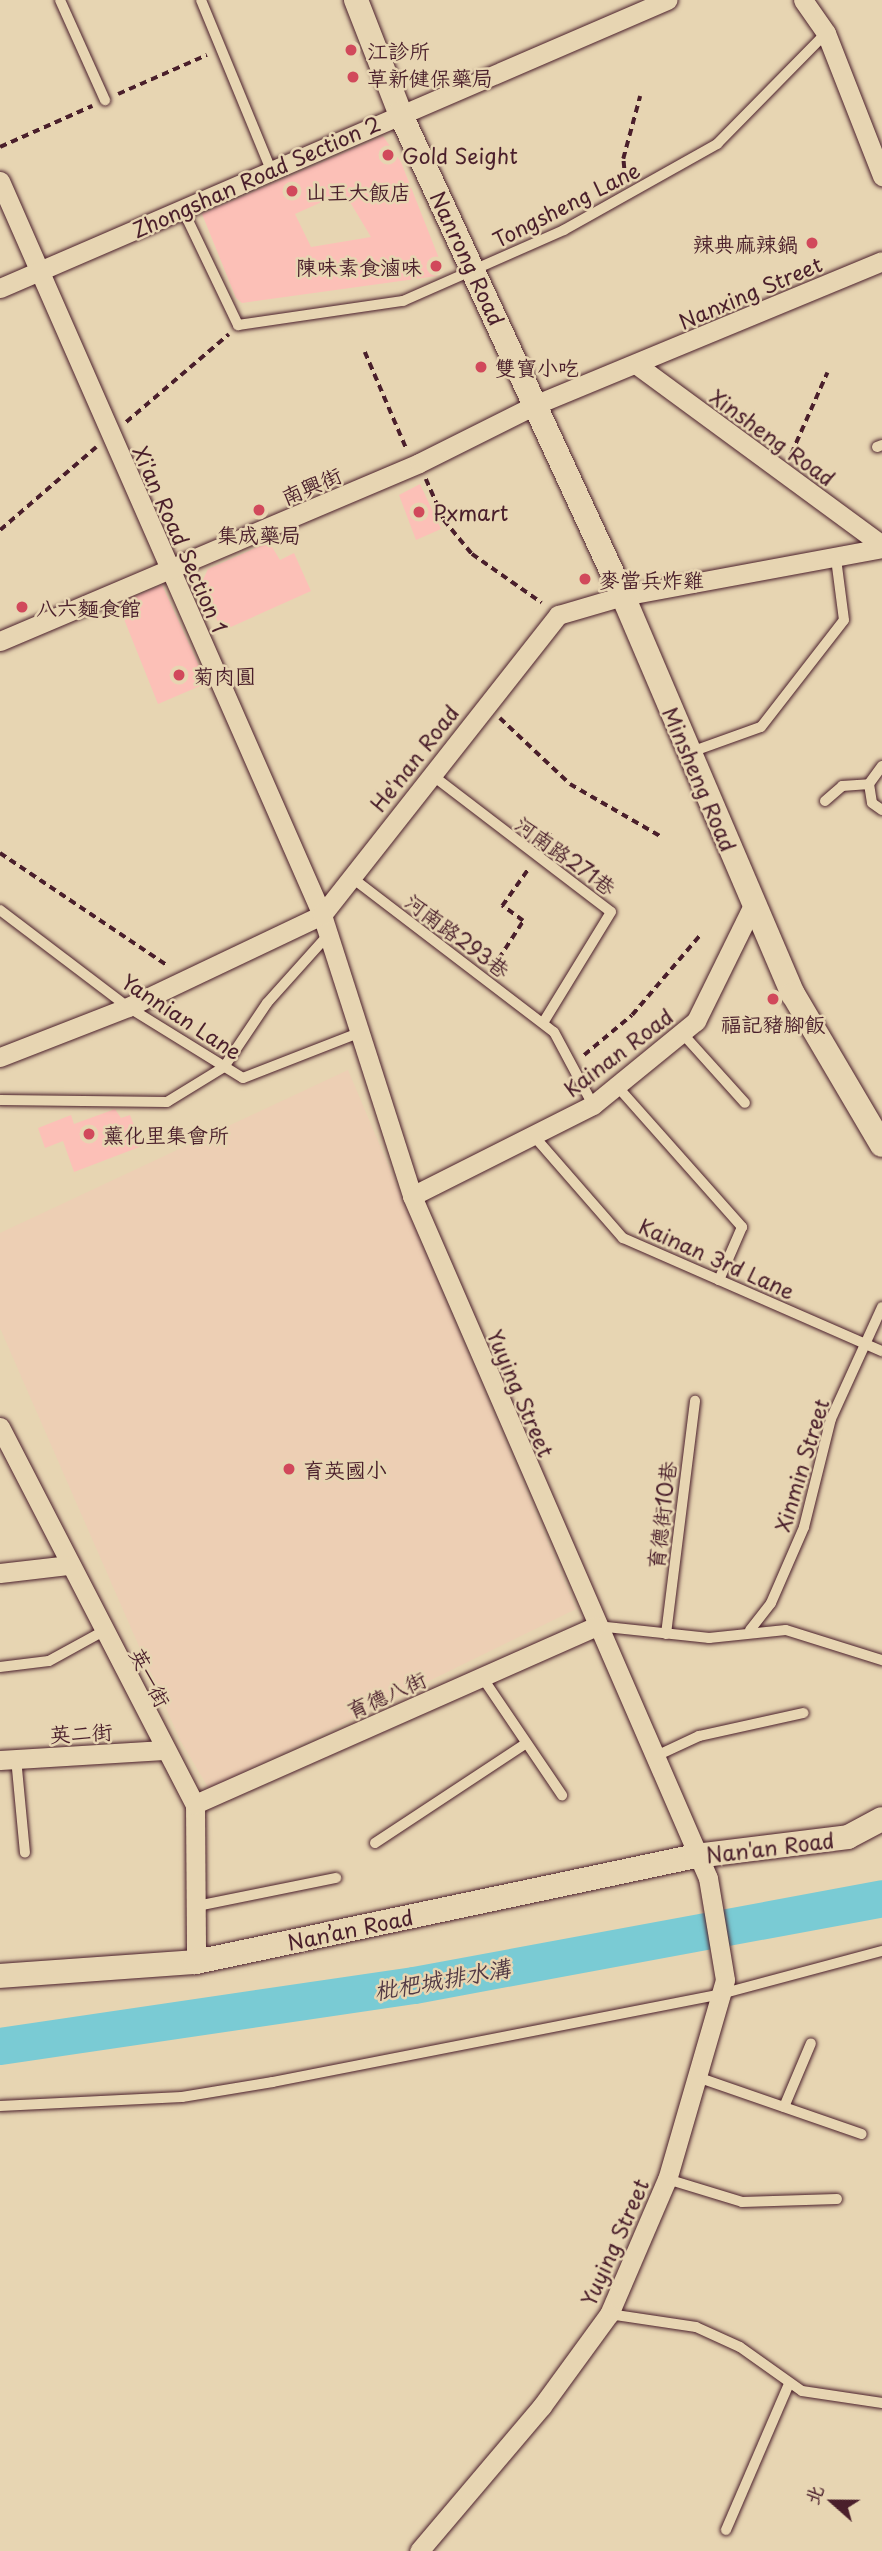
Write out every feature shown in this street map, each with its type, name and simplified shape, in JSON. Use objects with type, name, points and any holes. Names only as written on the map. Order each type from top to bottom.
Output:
[{"type":"street","name":"Zhongshan Road Section 2","points":[[0,288],[182,208],[272,172],[400,113],[356,0]]},
{"type":"street","points":[[400,113],[667,0]]},
{"type":"street","points":[[803,0],[826,33],[882,176]]},
{"type":"street","name":"Nanrong Road","points":[[400,113],[537,404]]},
{"type":"street","name":"Xi'an Road Section 1","points":[[0,181],[326,924]]},
{"type":"street","name":"Nanxing Street","points":[[636,365],[882,261]]},
{"type":"street","name":"南興街","points":[[0,641],[416,465],[537,404],[636,365]]},
{"type":"street","name":"Xinsheng Road","points":[[636,365],[882,547]]},
{"type":"street","name":"Minsheng Road","points":[[537,404],[623,596],[688,753],[799,1006],[882,1145]]},
{"type":"street","points":[[558,615],[623,596],[836,558],[882,547]]},
{"type":"street","name":"He'nan Road","points":[[0,1057],[326,924],[351,877],[430,773],[558,615]]},
{"type":"street","name":"Kainan Road","points":[[412,1196],[593,1105],[682,1033],[696,1021],[754,903]]},
{"type":"street","name":"Yuying Street","points":[[326,924],[412,1196],[652,1758],[708,1878],[723,1987],[700,2078],[667,2179],[609,2314],[542,2406],[419,2551]]},
{"type":"street","name":"英一街","points":[[0,1427],[102,1632],[195,1804],[195,1962]]},
{"type":"street","points":[[0,1573],[68,1565]]},
{"type":"street","name":"育德八街","points":[[195,1804],[596,1626]]},
{"type":"street","name":"英二街","points":[[8,1759],[164,1750]]},
{"type":"street","name":"Nan'an Road","points":[[696,1856],[848,1837],[882,1819]]},
{"type":"street","name":"Nan’an Road","points":[[0,1976],[195,1962],[696,1856]]},
{"type":"lane","points":[[60,0],[105,100]]},
{"type":"lane","points":[[201,0],[272,172]]},
{"type":"lane","name":"Tongsheng Lane","points":[[238,325],[403,301],[474,272],[627,196],[717,144],[826,33]]},
{"type":"lane","points":[[182,208],[238,325]]},
{"type":"lane","points":[[688,753],[761,727],[844,620],[836,558]]},
{"type":"lane","points":[[882,766],[869,784],[872,803],[882,810]]},
{"type":"lane","name":"河南路271巷","points":[[430,773],[535,859],[611,912],[542,1023]]},
{"type":"lane","points":[[825,801],[842,786],[869,784]]},
{"type":"lane","name":"河南路293巷","points":[[351,877],[542,1023],[575,1062],[593,1105]]},
{"type":"lane","name":"Yannian Lane","points":[[0,910],[128,1007],[243,1078],[361,1032]]},
{"type":"lane","points":[[0,1100],[167,1102],[223,1067],[326,924]]},
{"type":"lane","points":[[682,1033],[745,1103]]},
{"type":"lane","points":[[616,1085],[742,1227],[719,1280]]},
{"type":"lane","name":"Kainan 3rd Lane","points":[[533,1135],[623,1238],[882,1351]]},
{"type":"lane","name":"Xinmin Street","points":[[750,1630],[771,1603],[804,1527],[831,1419],[882,1307]]},
{"type":"lane","name":"育德街10巷","points":[[666,1634],[695,1401]]},
{"type":"lane","points":[[596,1626],[709,1638],[750,1630],[786,1630],[882,1660]]},
{"type":"lane","points":[[0,1667],[49,1661],[102,1632]]},
{"type":"lane","points":[[482,1677],[562,1795]]},
{"type":"lane","points":[[652,1758],[699,1736],[804,1713]]},
{"type":"lane","points":[[375,1843],[525,1744]]},
{"type":"lane","points":[[8,1759],[24,1853]]},
{"type":"lane","points":[[197,1906],[336,1878]]},
{"type":"lane","points":[[0,2106],[208,2092],[723,1987],[882,1951]]},
{"type":"lane","points":[[784,2107],[811,2043]]},
{"type":"lane","points":[[700,2078],[862,2134]]},
{"type":"lane","points":[[667,2179],[741,2202],[837,2199]]},
{"type":"lane","points":[[609,2314],[696,2327],[740,2347],[789,2384],[882,2403]]},
{"type":"lane","points":[[726,2530],[789,2384]]},
{"type":"path","points":[[627,196],[623,159],[640,96]]},
{"type":"path","points":[[0,530],[110,435],[197,367],[238,325]]},
{"type":"path","points":[[365,352],[444,520],[472,554],[558,615]]},
{"type":"path","points":[[778,470],[799,444],[827,373]]},
{"type":"path","points":[[485,705],[570,784],[660,836]]},
{"type":"path","points":[[485,979],[523,921],[502,906],[551,834]]},
{"type":"path","points":[[0,853],[188,979]]},
{"type":"path","points":[[575,1062],[632,1015],[701,933]]},
{"type":"shaded area","name":"育英國小","points":[[348,1070],[576,1609],[209,1789],[180,1740],[0,1328],[0,1233]]},
{"type":"building","points":[[383,136],[401,162],[442,266],[437,276],[242,303],[236,298],[202,214]],"holes":[[[344,192],[371,237],[311,247],[295,214]]]},
{"type":"building","name":"Pxmart","points":[[420,484],[441,529],[416,540],[399,495]]},
{"type":"building","points":[[269,542],[280,560],[294,553],[311,591],[222,631],[201,584],[208,569]]},
{"type":"building","points":[[162,585],[207,683],[158,704],[118,604]]},
{"type":"building","name":"薰化里集會所","points":[[115,1109],[121,1118],[130,1115],[142,1146],[74,1172],[63,1141],[45,1148],[38,1128],[71,1115],[74,1124]]},
{"type":"waterway","name":"枇杷城排水溝","points":[[0,2046],[414,1985],[882,1898]]},
{"type":"place","name":"江診所","points":[[351,50]]},
{"type":"place","name":"草新健保藥局","points":[[353,77]]},
{"type":"place","name":"Gold Seight","points":[[388,155]]},
{"type":"place","name":"山王大飯店","points":[[292,191]]},
{"type":"place","name":"辣典麻辣鍋","points":[[812,243]]},
{"type":"place","name":"陳味素食滷味","points":[[436,266]]},
{"type":"place","name":"雙寶小吃","points":[[481,367]]},
{"type":"place","name":"集成藥局","points":[[259,510]]},
{"type":"place","name":"Pxmart","points":[[419,512]]},
{"type":"place","name":"麥當兵炸雞","points":[[585,579]]},
{"type":"place","name":"八六麵食館","points":[[22,607]]},
{"type":"place","name":"菊肉圓","points":[[179,675]]},
{"type":"place","name":"福記豬腳飯","points":[[773,999]]},
{"type":"place","name":"薰化里集會所","points":[[89,1134]]},
{"type":"place","name":"育英國小","points":[[289,1469]]}]
